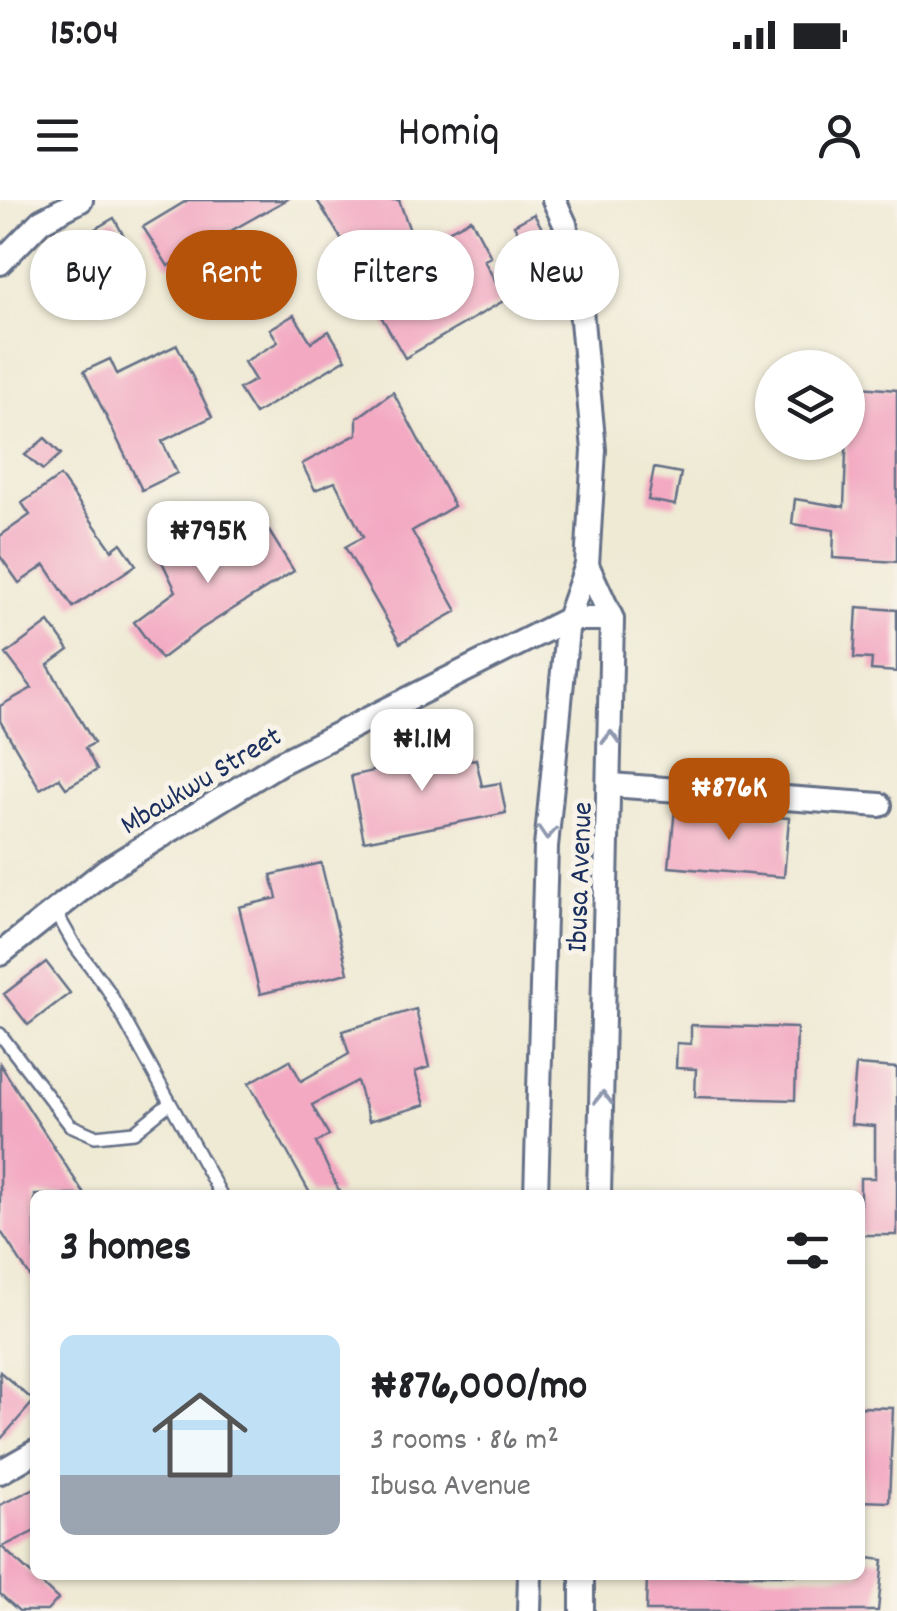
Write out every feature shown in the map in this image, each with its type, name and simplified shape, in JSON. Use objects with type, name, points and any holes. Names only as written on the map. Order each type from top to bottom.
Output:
[{"type":"street","points":[[0,263],[41,221],[81,200]]},
{"type":"street","name":"Ibusa Avenue","points":[[536,1190],[546,847],[568,618],[587,565],[594,450],[580,299],[565,224],[554,200]]},
{"type":"street","name":"Ibusa Avenue","points":[[587,565],[612,618],[600,1190]]},
{"type":"street","name":"Mbaukwu Street","points":[[0,954],[106,870],[280,762],[568,618],[612,618]]},
{"type":"street","points":[[610,786],[880,805]]},
{"type":"street","points":[[0,1472],[30,1455]]},
{"type":"street","points":[[529,1611],[530,1580]]},
{"type":"street","points":[[582,1580],[582,1611]]},
{"type":"lane","points":[[54,909],[74,946],[108,990],[218,1190]]},
{"type":"lane","points":[[0,1034],[70,1125],[95,1136],[134,1132],[170,1103]]},
{"type":"building","points":[[188,200],[286,200],[232,230],[166,230],[166,263],[143,227]]},
{"type":"building","points":[[317,200],[399,200],[410,230],[336,230]]},
{"type":"building","points":[[534,214],[543,230],[517,230],[514,225]]},
{"type":"building","points":[[114,218],[121,230],[96,230]]},
{"type":"building","points":[[471,219],[491,257],[484,260],[494,279],[494,306],[474,318],[474,230],[450,230]]},
{"type":"building","points":[[285,320],[297,320],[311,342],[329,331],[346,359],[255,414],[239,389],[255,380],[244,362],[278,342],[270,329]]},
{"type":"building","points":[[383,320],[471,320],[405,358]]},
{"type":"building","points":[[177,345],[212,417],[162,441],[177,473],[142,490],[84,371],[110,359],[117,374]]},
{"type":"building","points":[[865,387],[897,390],[897,562],[833,558],[834,530],[792,524],[795,499],[844,507],[846,460],[865,460]]},
{"type":"building","points":[[393,392],[454,506],[412,531],[457,611],[400,643],[345,547],[363,537],[335,482],[315,490],[302,464],[357,434],[357,418]]},
{"type":"building","points":[[45,438],[61,454],[43,470],[25,455]]},
{"type":"building","points":[[654,468],[681,473],[675,505],[648,500]]},
{"type":"building","points":[[60,476],[112,550],[121,543],[136,565],[73,607],[45,565],[19,583],[0,556],[0,536],[30,515],[22,503]]},
{"type":"building","points":[[205,527],[221,561],[269,531],[294,571],[161,659],[134,622],[176,591],[156,549]]},
{"type":"building","points":[[857,607],[897,610],[897,672],[871,670],[872,659],[854,658]]},
{"type":"building","points":[[49,622],[69,650],[48,665],[94,743],[85,748],[97,770],[66,788],[59,778],[40,789],[0,721],[0,706],[32,688],[6,654]]},
{"type":"building","points":[[444,744],[448,764],[476,759],[482,786],[500,783],[506,813],[364,841],[351,776],[377,770],[375,758]]},
{"type":"building","points":[[675,808],[789,818],[784,877],[669,867]]},
{"type":"building","points":[[321,863],[348,973],[260,994],[239,907],[277,898],[271,875]]},
{"type":"building","points":[[46,962],[70,993],[28,1025],[4,994]]},
{"type":"building","points":[[416,1009],[429,1067],[415,1072],[425,1105],[369,1121],[357,1081],[312,1105],[329,1135],[316,1143],[339,1190],[308,1190],[249,1083],[290,1060],[301,1081],[349,1054],[342,1031]]},
{"type":"building","points":[[691,1025],[797,1028],[795,1100],[695,1097],[696,1069],[676,1068],[677,1043],[691,1044]]},
{"type":"building","points":[[0,1064],[82,1190],[30,1190],[30,1276],[0,1230]]},
{"type":"building","points":[[856,1065],[897,1068],[897,1235],[865,1235],[865,1190],[860,1190],[860,1178],[875,1178],[875,1126],[851,1124]]},
{"type":"building","points":[[0,1372],[30,1398],[30,1406],[0,1440]]},
{"type":"building","points":[[865,1407],[893,1408],[889,1502],[865,1501]]},
{"type":"building","points":[[30,1490],[30,1533],[2,1547],[30,1573],[30,1580],[38,1580],[58,1599],[47,1611],[19,1611],[0,1594],[0,1505]]},
{"type":"building","points":[[865,1558],[883,1560],[878,1611],[646,1611],[647,1580],[865,1580]]}]
